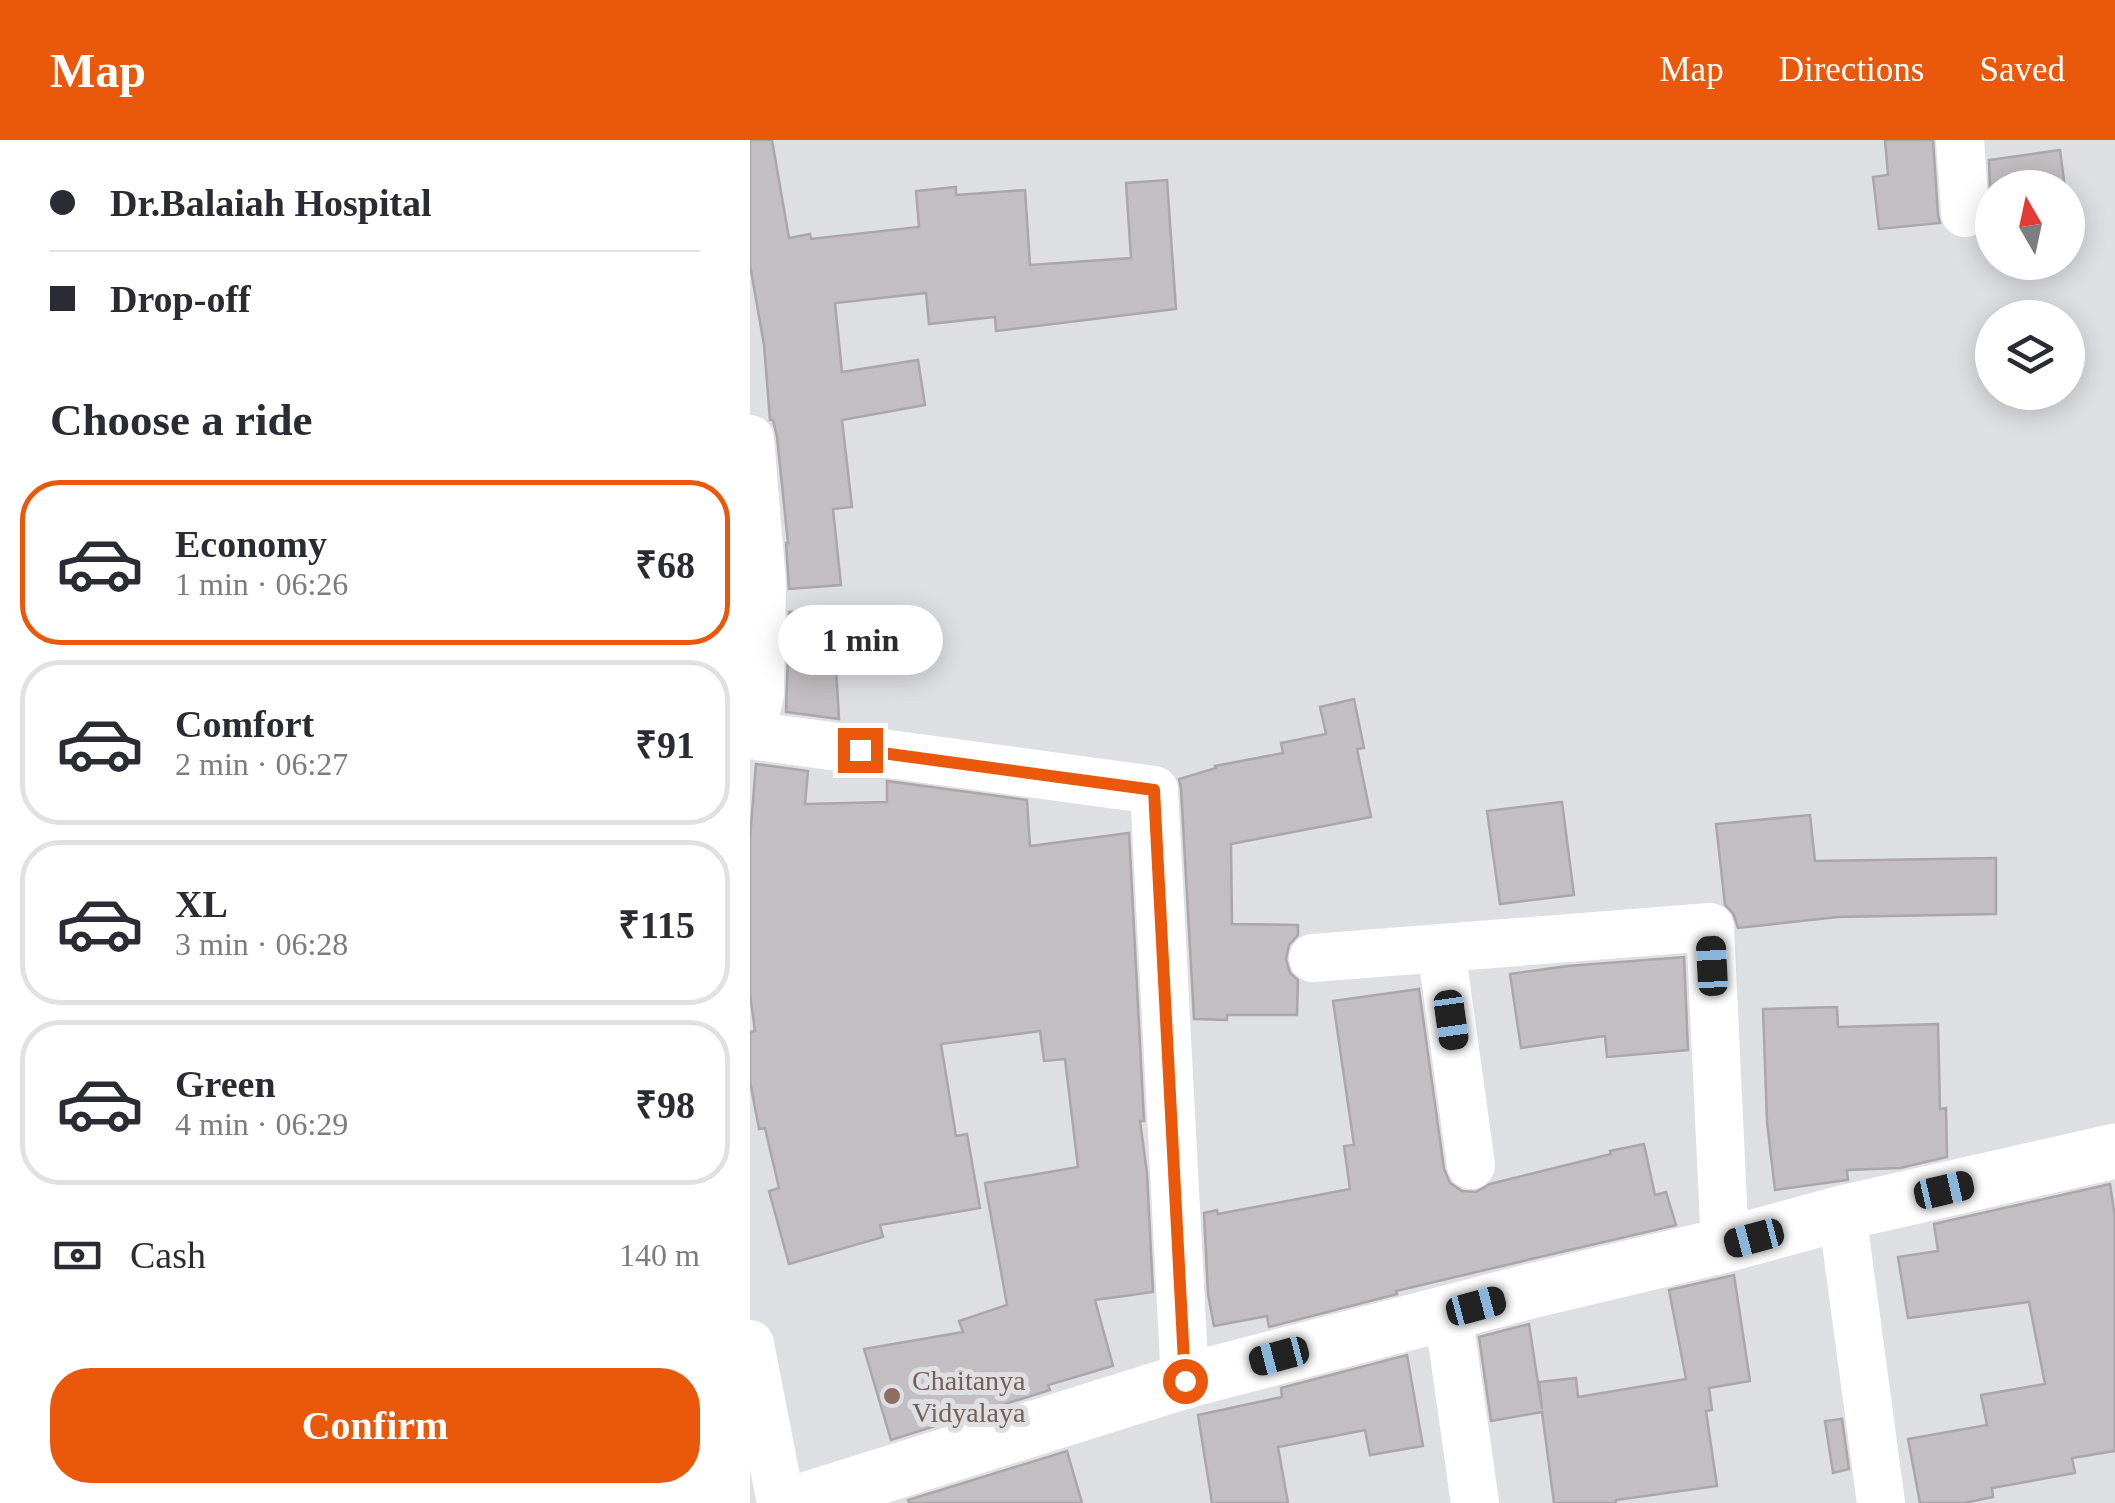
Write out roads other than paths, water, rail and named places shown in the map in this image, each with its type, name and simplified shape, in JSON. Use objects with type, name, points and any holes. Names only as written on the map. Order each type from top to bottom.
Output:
[{"type":"street","points":[[1960,140],[1965,213]]},
{"type":"street","points":[[750,438],[762,584],[760,694],[750,735],[1154,790],[1185,1381]]},
{"type":"street","points":[[1313,958],[1710,926],[1725,1246]]},
{"type":"street","points":[[1441,948],[1472,1165]]},
{"type":"street","points":[[795,1503],[1185,1381],[1842,1213],[2115,1150]]},
{"type":"street","points":[[1842,1213],[1881,1503]]},
{"type":"street","points":[[1448,1313],[1475,1503]]},
{"type":"street","points":[[750,1344],[781,1503]]},
{"type":"place","name":"Chaitanya Vidyalaya","points":[[892,1396]]}]
